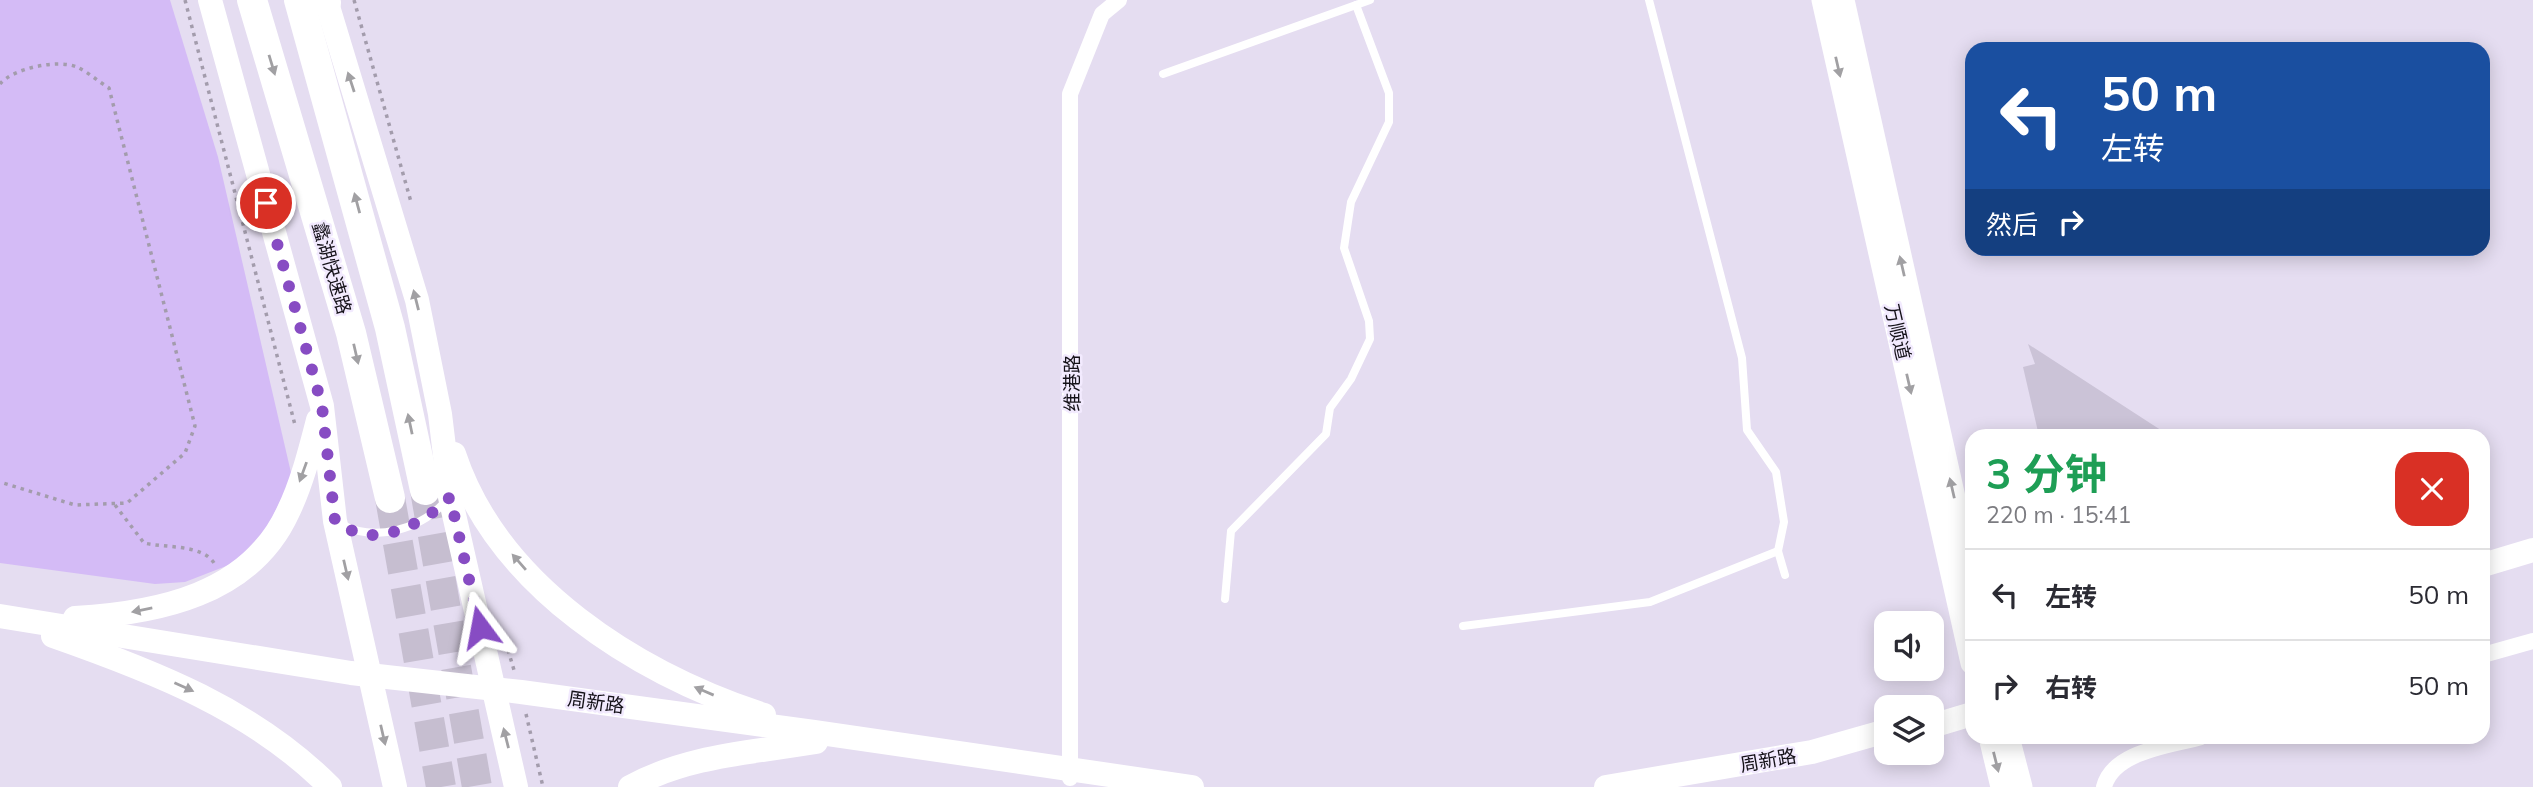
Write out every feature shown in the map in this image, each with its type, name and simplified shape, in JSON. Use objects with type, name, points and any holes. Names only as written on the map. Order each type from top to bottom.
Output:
[{"type":"highway","name":"蠡湖快速路","points":[[252,0],[351,333],[390,498]]},
{"type":"highway","name":"蠡湖快速路","points":[[319,1],[390,328],[437,494]]},
{"type":"main road","points":[[210,0],[322,406],[335,521],[395,787]]},
{"type":"main road","points":[[319,1],[417,300],[440,414],[460,474],[479,509],[531,576],[569,611],[636,657],[691,685],[815,737]]},
{"type":"main road","points":[[29,624],[115,615],[194,597],[226,582],[251,564],[288,513],[322,406]]},
{"type":"main road","points":[[440,414],[437,494],[496,694],[516,787]]},
{"type":"main road","points":[[2490,563],[2533,550]]},
{"type":"main road","points":[[2490,571],[2533,558]]},
{"type":"main road","name":"周新路","points":[[0,616],[29,624],[371,680],[815,737],[1066,775],[1192,787]]},
{"type":"main road","name":"周新路","points":[[0,624],[29,624]]},
{"type":"main road","points":[[29,624],[142,668],[199,694],[272,739],[309,766],[330,787]]},
{"type":"main road","points":[[1944,715],[1965,709]]},
{"type":"main road","points":[[1944,723],[1965,717]]},
{"type":"main road","name":"周新路","points":[[1606,787],[1812,752],[1874,734]]},
{"type":"main road","points":[[630,787],[662,770],[815,737]]},
{"type":"main road","name":"周新路","points":[[1680,787],[1814,761],[1874,744]]},
{"type":"main road","name":"周新路","points":[[1066,775],[1119,787]]},
{"type":"street","name":"维港路","points":[[1066,775],[1061,92],[1096,6],[1104,0]]},
{"type":"street","name":"维港路","points":[[1066,775],[1070,94],[1102,14],[1119,0]]},
{"type":"street","name":"万顺道","points":[[1823,0],[1965,632]]},
{"type":"street","name":"万顺道","points":[[1843,0],[1965,547]]},
{"type":"street","points":[[2490,653],[2533,641]]},
{"type":"street","points":[[1992,744],[2002,787]]},
{"type":"street","points":[[2010,744],[2021,787]]},
{"type":"street","points":[[2104,787],[2107,774],[2129,758],[2177,744]]},
{"type":"lane","points":[[1163,75],[1370,0]]},
{"type":"lane","points":[[1649,0],[1742,358],[1747,430],[1776,472],[1784,522],[1778,551],[1785,575]]},
{"type":"lane","points":[[1225,599],[1231,531],[1326,434],[1330,408],[1351,379],[1370,339],[1369,321],[1344,248],[1351,202],[1389,122],[1389,93],[1356,5]]},
{"type":"lane","points":[[335,521],[356,533],[375,534],[419,523],[437,494]]},
{"type":"lane","points":[[1463,626],[1650,602],[1778,551]]},
{"type":"path","points":[[185,0],[296,429]]},
{"type":"path","points":[[0,84],[6,77],[32,66],[75,66],[109,88],[195,426],[185,453],[127,503],[75,505],[0,482]]},
{"type":"path","points":[[114,505],[144,543],[192,550],[210,557],[226,582]]},
{"type":"shaded area","points":[[0,0],[170,0],[218,157],[292,477],[267,528],[234,563],[185,582],[155,584],[0,563]]},
{"type":"building","points":[[2028,344],[2159,429],[2037,429],[2023,367],[2035,364]]},
{"type":"tunnel","points":[[425,490],[477,787]]},
{"type":"tunnel","points":[[390,498],[441,787]]},
{"type":"route","points":[[266,203],[322,406],[335,521],[356,533],[375,534],[419,523],[435,513],[450,497],[480,627]]}]
